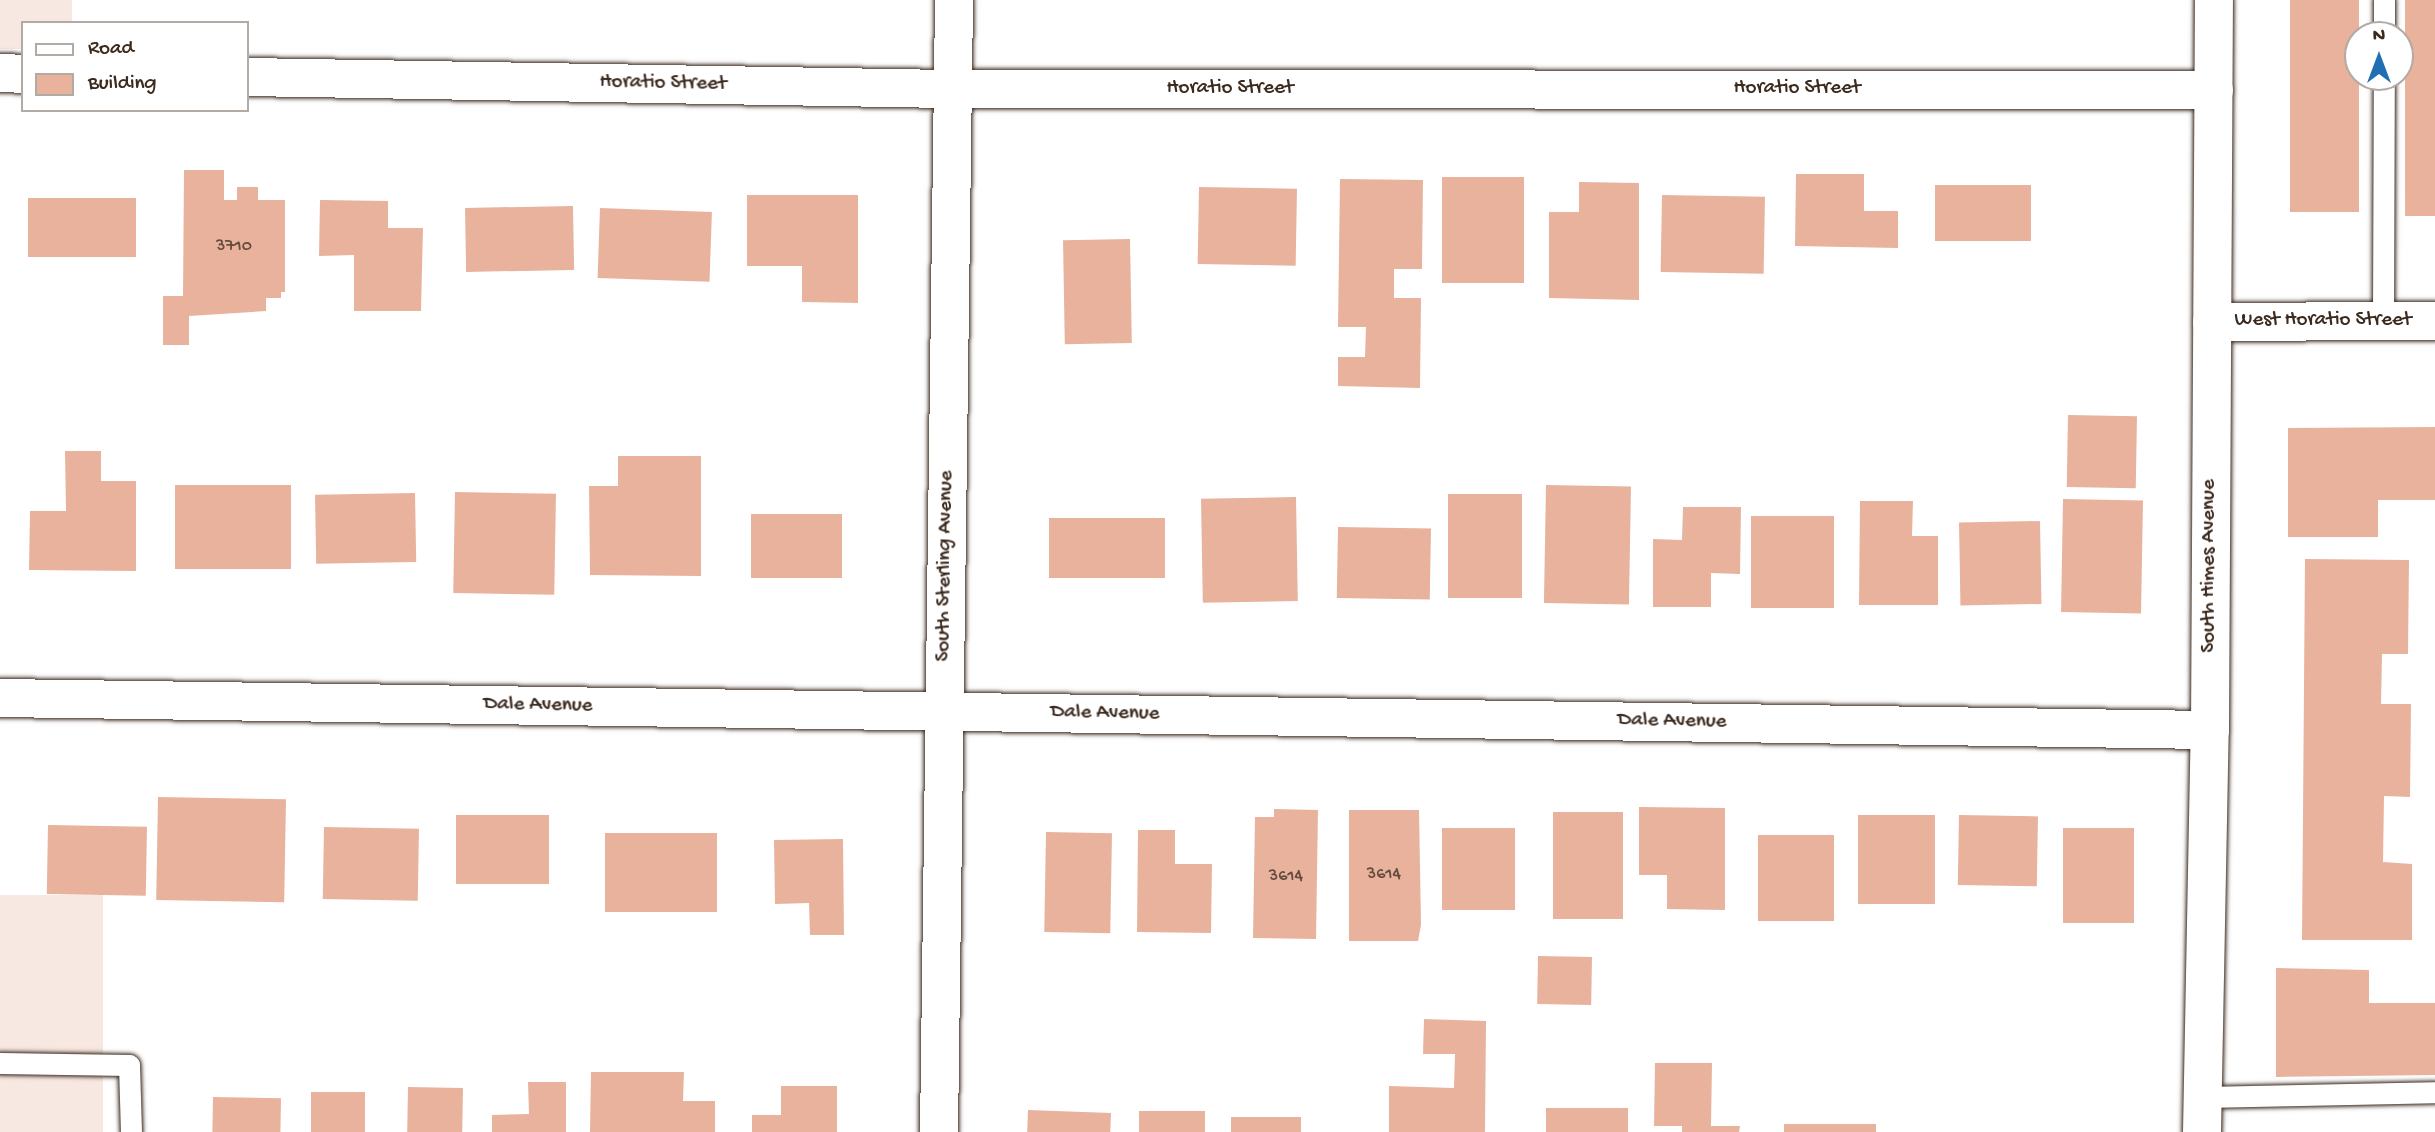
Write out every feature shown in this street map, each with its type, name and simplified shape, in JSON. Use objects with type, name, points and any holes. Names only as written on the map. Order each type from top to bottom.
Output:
[{"type":"street","name":"South Sterling Avenue","points":[[939,1132],[954,0]]},
{"type":"street","name":"South Himes Avenue","points":[[2202,1115],[2210,730],[2214,0]]},
{"type":"street","points":[[0,73],[21,74]]},
{"type":"street","name":"Horatio Street","points":[[248,77],[952,89],[2214,90]]},
{"type":"street","name":"West Horatio Street","points":[[2212,322],[2435,321]]},
{"type":"street","name":"Dale Avenue","points":[[0,698],[2210,730]]},
{"type":"lane","points":[[2384,0],[2384,21]]},
{"type":"lane","points":[[2383,320],[2384,91]]},
{"type":"lane","points":[[0,1063],[129,1065],[131,1132]]},
{"type":"lane","points":[[2202,1115],[2435,1092]]},
{"type":"shaded area","points":[[0,0],[72,0],[72,21],[21,21],[21,49],[0,49]]},
{"type":"shaded area","points":[[0,895],[103,895],[103,1132],[0,1132]]},
{"type":"building","points":[[2290,0],[2359,0],[2359,21],[2344,21],[2344,91],[2359,91],[2359,212],[2290,212]]},
{"type":"building","points":[[2405,0],[2435,0],[2435,216],[2405,216],[2405,91],[2414,91],[2414,21],[2405,21]]},
{"type":"building","points":[[184,170],[224,170],[224,200],[237,200],[237,187],[258,187],[258,200],[285,200],[285,292],[281,292],[281,298],[266,298],[266,311],[189,316],[189,345],[163,345],[163,296],[183,296]]},
{"type":"building","points":[[1796,174],[1864,174],[1864,211],[1898,211],[1898,248],[1795,246]]},
{"type":"building","points":[[1442,177],[1524,177],[1524,283],[1442,283]]},
{"type":"building","points":[[1340,179],[1423,180],[1422,269],[1394,269],[1394,298],[1421,298],[1420,388],[1338,386],[1338,357],[1365,357],[1366,327],[1338,327]]},
{"type":"building","points":[[1579,182],[1639,183],[1639,300],[1549,298],[1549,212],[1579,212]]},
{"type":"building","points":[[1935,185],[2031,185],[2031,241],[1935,241]]},
{"type":"building","points":[[1199,187],[1297,189],[1296,266],[1198,264]]},
{"type":"building","points":[[747,195],[858,195],[858,303],[802,302],[802,266],[747,266]]},
{"type":"building","points":[[1662,195],[1765,197],[1764,274],[1661,272]]},
{"type":"building","points":[[28,198],[136,198],[136,257],[28,257]]},
{"type":"building","points":[[320,200],[388,201],[388,228],[423,228],[421,311],[354,311],[354,255],[319,256]]},
{"type":"building","points":[[573,206],[574,270],[466,272],[465,208]]},
{"type":"building","points":[[600,208],[712,212],[709,282],[598,278]]},
{"type":"building","points":[[1130,239],[1132,343],[1065,344],[1063,240]]},
{"type":"building","points":[[2068,415],[2137,416],[2136,488],[2067,487]]},
{"type":"building","points":[[2435,427],[2435,500],[2378,500],[2378,537],[2288,537],[2288,428]]},
{"type":"building","points":[[65,451],[101,451],[101,481],[136,481],[136,571],[29,570],[30,511],[66,511]]},
{"type":"building","points":[[618,456],[701,456],[701,576],[590,575],[589,486],[618,486]]},
{"type":"building","points":[[175,485],[291,485],[291,569],[175,569]]},
{"type":"building","points":[[1546,485],[1631,486],[1629,604],[1544,603]]},
{"type":"building","points":[[455,492],[556,494],[554,595],[453,593]]},
{"type":"building","points":[[415,493],[416,562],[316,564],[315,495]]},
{"type":"building","points":[[1448,494],[1522,494],[1522,598],[1448,598]]},
{"type":"building","points":[[1296,497],[1298,601],[1203,603],[1201,499]]},
{"type":"building","points":[[2063,499],[2143,500],[2141,613],[2061,612]]},
{"type":"building","points":[[1860,501],[1913,501],[1912,536],[1938,536],[1938,605],[1859,605]]},
{"type":"building","points":[[1683,507],[1741,507],[1740,574],[1711,573],[1711,607],[1653,607],[1653,539],[1682,540]]},
{"type":"building","points":[[751,514],[842,514],[842,578],[751,578]]},
{"type":"building","points":[[1751,516],[1834,516],[1834,608],[1751,608]]},
{"type":"building","points":[[1049,518],[1165,518],[1165,578],[1049,578]]},
{"type":"building","points":[[2040,521],[2041,604],[1960,605],[1959,522]]},
{"type":"building","points":[[1338,527],[1431,529],[1430,600],[1337,598]]},
{"type":"building","points":[[2305,559],[2409,560],[2408,654],[2382,654],[2381,704],[2411,704],[2410,797],[2384,796],[2383,862],[2412,864],[2412,940],[2302,940]]},
{"type":"building","points":[[158,797],[286,799],[284,902],[156,900]]},
{"type":"building","points":[[1639,807],[1725,808],[1725,910],[1667,909],[1667,875],[1639,875]]},
{"type":"building","points":[[1274,809],[1318,810],[1316,939],[1253,938],[1255,817],[1274,817]]},
{"type":"building","points":[[1349,810],[1419,810],[1421,925],[1418,941],[1349,941]]},
{"type":"building","points":[[1553,812],[1623,812],[1623,919],[1553,919]]},
{"type":"building","points":[[456,815],[549,815],[549,884],[456,884]]},
{"type":"building","points":[[1858,815],[1935,815],[1935,904],[1858,904]]},
{"type":"building","points":[[1959,815],[2038,816],[2037,886],[1958,885]]},
{"type":"building","points":[[48,825],[147,827],[146,896],[47,894]]},
{"type":"building","points":[[324,827],[419,829],[418,901],[323,899]]},
{"type":"building","points":[[1442,828],[1515,828],[1515,910],[1442,910]]},
{"type":"building","points":[[2063,828],[2134,828],[2134,923],[2063,923]]},
{"type":"building","points":[[1138,830],[1175,830],[1175,864],[1212,864],[1211,933],[1137,932]]},
{"type":"building","points":[[1046,832],[1112,833],[1110,933],[1044,932]]},
{"type":"building","points":[[605,833],[717,833],[717,912],[605,912]]},
{"type":"building","points":[[1758,835],[1834,835],[1834,921],[1758,921]]},
{"type":"building","points":[[843,839],[844,935],[810,935],[809,903],[775,904],[774,840]]},
{"type":"building","points":[[1538,956],[1592,957],[1591,1005],[1537,1004]]},
{"type":"building","points":[[2276,968],[2369,970],[2369,1003],[2435,1003],[2435,1075],[2276,1077]]},
{"type":"building","points":[[1424,1019],[1486,1021],[1485,1132],[1389,1132],[1389,1086],[1454,1088],[1455,1054],[1423,1054]]},
{"type":"building","points":[[1655,1063],[1712,1063],[1711,1126],[1740,1126],[1739,1132],[1682,1132],[1682,1126],[1654,1126]]},
{"type":"building","points":[[591,1072],[684,1072],[683,1101],[715,1101],[715,1132],[590,1132]]},
{"type":"building","points":[[528,1082],[566,1082],[566,1132],[492,1132],[492,1115],[529,1114]]},
{"type":"building","points":[[781,1086],[837,1086],[837,1132],[752,1132],[752,1115],[781,1115]]},
{"type":"building","points":[[408,1087],[463,1088],[462,1132],[407,1132]]},
{"type":"building","points":[[311,1092],[365,1092],[365,1132],[311,1132]]},
{"type":"building","points":[[213,1097],[281,1098],[280,1132],[212,1132]]},
{"type":"building","points":[[1546,1108],[1628,1108],[1628,1132],[1546,1132]]},
{"type":"building","points":[[1028,1110],[1111,1113],[1110,1132],[1027,1132]]},
{"type":"building","points":[[1139,1111],[1205,1111],[1205,1132],[1139,1132]]},
{"type":"building","points":[[1231,1117],[1301,1117],[1301,1132],[1231,1132]]},
{"type":"building","points":[[1784,1124],[1876,1124],[1876,1132],[1784,1132]]}]
